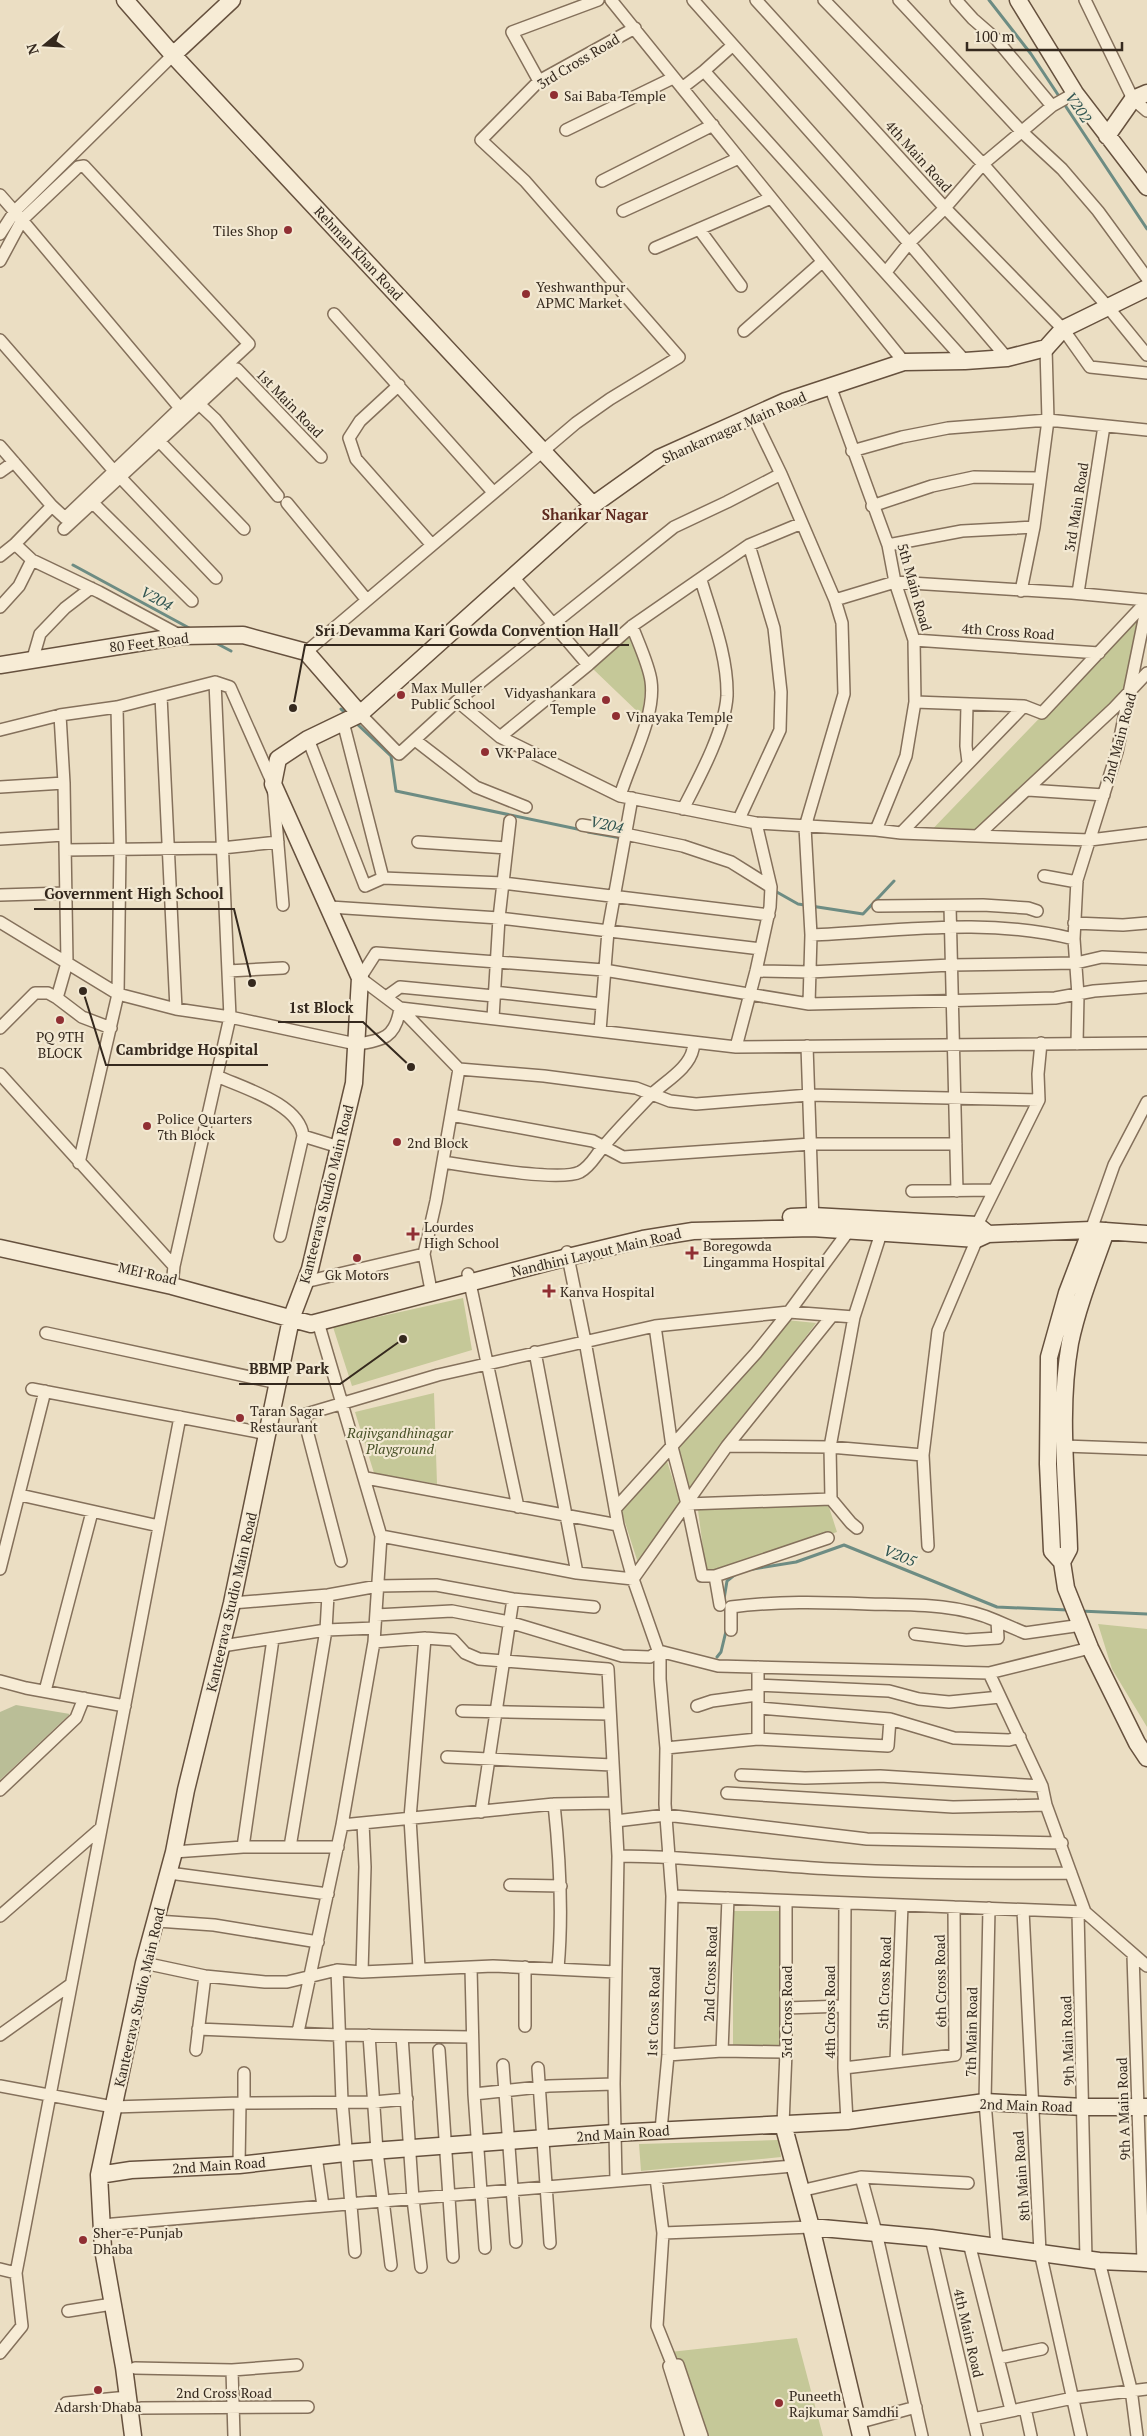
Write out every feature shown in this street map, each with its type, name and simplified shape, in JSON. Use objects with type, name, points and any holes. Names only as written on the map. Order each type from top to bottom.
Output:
[{"type":"street","name":"Rehman Khan Road","points":[[125,0],[173,55],[593,505]]},
{"type":"street","points":[[0,234],[173,55],[232,0]]},
{"type":"street","points":[[540,81],[512,32],[598,0]]},
{"type":"street","points":[[611,0],[904,362]]},
{"type":"street","points":[[693,0],[909,243],[1007,358]]},
{"type":"street","name":"4th Main Road","points":[[756,0],[945,208],[1063,329],[1090,367],[1147,373]]},
{"type":"street","points":[[824,0],[983,164],[1107,306],[1147,355]]},
{"type":"street","points":[[899,0],[1022,131],[1062,169],[1098,211],[1147,278]]},
{"type":"street","points":[[956,0],[973,19],[996,38],[1052,106]]},
{"type":"street","points":[[1018,0],[1075,93],[1147,187]]},
{"type":"street","points":[[1085,0],[1147,111]]},
{"type":"street","name":"3rd Cross Road","points":[[544,451],[576,423],[610,399],[679,358],[525,181],[481,140],[540,81],[635,28]]},
{"type":"street","points":[[682,88],[733,45]]},
{"type":"street","points":[[704,71],[965,361]]},
{"type":"street","points":[[566,130],[673,78]]},
{"type":"street","points":[[886,272],[909,243],[945,208],[983,164],[1052,106],[1075,93]]},
{"type":"street","points":[[1107,136],[1140,96]]},
{"type":"street","points":[[602,181],[713,126]]},
{"type":"street","points":[[624,211],[739,158]]},
{"type":"street","points":[[0,261],[18,215],[78,167],[84,166],[249,344],[180,408],[117,474],[93,503],[64,529]]},
{"type":"street","points":[[0,195],[180,408]]},
{"type":"street","points":[[654,248],[771,198]]},
{"type":"street","points":[[699,229],[742,286]]},
{"type":"street","points":[[744,330],[822,262]]},
{"type":"street","points":[[1021,591],[1034,527],[1048,420],[1046,348],[1063,329],[1147,288]]},
{"type":"street","points":[[334,314],[493,492]]},
{"type":"street","points":[[0,340],[117,474],[216,578]]},
{"type":"street","name":"Shankarnagar Main Road","points":[[273,784],[278,759],[308,739],[351,718],[593,505],[659,458],[786,401],[904,362],[1007,358],[1046,348]]},
{"type":"street","name":"1st Main Road","points":[[199,404],[237,369],[321,457]]},
{"type":"street","points":[[399,385],[360,421],[349,438],[356,459],[432,545]]},
{"type":"street","name":"5th Main Road","points":[[830,386],[872,506],[888,545],[895,582],[914,640],[915,702],[906,756],[876,830]]},
{"type":"street","points":[[0,446],[52,506],[65,518],[160,441],[199,404],[215,419],[366,599]]},
{"type":"street","points":[[752,416],[781,474],[835,600],[842,623],[844,694],[805,827],[811,935],[809,1004]]},
{"type":"street","points":[[852,450],[902,437],[948,428],[1048,420],[1147,430]]},
{"type":"street","name":"3rd Main Road","points":[[1078,593],[1104,426]]},
{"type":"street","points":[[160,441],[244,529]]},
{"type":"street","points":[[544,451],[366,599],[306,652],[351,718],[400,754],[457,701],[674,527],[781,474]]},
{"type":"street","points":[[0,472],[14,462]]},
{"type":"street","points":[[872,506],[932,486],[974,478],[1040,478]]},
{"type":"street","points":[[93,503],[192,600]]},
{"type":"street","points":[[0,556],[15,544],[52,506]]},
{"type":"street","points":[[500,737],[588,665],[632,626],[749,545],[802,523]]},
{"type":"street","points":[[888,545],[962,531],[1034,527]]},
{"type":"street","points":[[15,544],[32,560],[91,588],[181,636]]},
{"type":"street","points":[[738,819],[780,730],[781,692],[774,628],[749,545]]},
{"type":"street","points":[[0,607],[19,586],[32,560]]},
{"type":"street","points":[[513,577],[588,665]]},
{"type":"street","points":[[683,809],[717,738],[727,696],[722,653],[701,580]]},
{"type":"street","points":[[835,600],[895,582],[1078,593],[1147,602]]},
{"type":"street","points":[[33,658],[40,634],[52,620],[91,588]]},
{"type":"street","points":[[915,702],[1024,706],[1042,713],[1147,602]]},
{"type":"street","name":"2nd Main Road","points":[[1077,1044],[1078,995],[1074,913],[1077,882],[1117,752],[1132,686],[1147,602]]},
{"type":"street","points":[[620,796],[632,758],[648,724],[652,681],[632,626]]},
{"type":"street","name":"80 Feet Road","points":[[0,664],[181,636],[243,635],[306,652]]},
{"type":"street","name":"4th Cross Road","points":[[914,640],[1099,653]]},
{"type":"street","points":[[978,836],[1114,708],[1132,686],[1147,673]]},
{"type":"street","points":[[173,1277],[230,1017],[215,682]]},
{"type":"street","points":[[0,730],[60,715],[116,707],[215,682],[230,687],[273,784],[283,905]]},
{"type":"street","points":[[161,696],[176,1010]]},
{"type":"street","points":[[457,701],[500,737],[620,796],[756,823],[901,833],[1090,840],[1147,833]]},
{"type":"street","points":[[967,705],[966,746],[968,762]]},
{"type":"street","points":[[901,833],[1024,706]]},
{"type":"street","points":[[79,1163],[118,994],[120,850],[116,707]]},
{"type":"street","points":[[57,998],[67,963],[64,783],[60,715]]},
{"type":"street","points":[[351,718],[383,878]]},
{"type":"street","points":[[308,739],[364,884],[367,887],[383,878],[502,882],[769,915]]},
{"type":"street","points":[[415,740],[476,787],[526,807]]},
{"type":"street","points":[[0,787],[64,783]]},
{"type":"street","name":"Kanteerava Studio Main Road","points":[[133,2436],[112,2304],[102,2225],[99,2176],[144,1963],[169,1873],[186,1790],[232,1603],[293,1315],[305,1282],[354,1083],[360,978],[330,907],[273,784]]},
{"type":"street","points":[[1028,790],[1104,795]]},
{"type":"street","points":[[600,1031],[608,931],[632,798]]},
{"type":"street","points":[[493,1018],[502,882],[510,821]]},
{"type":"street","points":[[736,1047],[769,915],[770,890],[756,823]]},
{"type":"street","points":[[582,825],[624,837],[683,846],[731,862],[770,890]]},
{"type":"street","points":[[0,839],[64,835]]},
{"type":"street","points":[[65,850],[222,848],[278,842]]},
{"type":"street","points":[[418,842],[507,848]]},
{"type":"street","points":[[1044,876],[1077,882]]},
{"type":"street","points":[[0,895],[66,893]]},
{"type":"street","points":[[878,906],[983,905],[1028,908],[1037,912]]},
{"type":"street","points":[[950,906],[957,1191]]},
{"type":"street","points":[[330,907],[499,918],[761,949]]},
{"type":"street","points":[[1074,913],[1123,925],[1147,923]]},
{"type":"street","points":[[0,922],[118,994],[176,1010],[230,1017],[356,1044],[374,1041],[393,1032],[398,1022],[400,1008]]},
{"type":"street","points":[[811,935],[950,926],[1024,930],[1074,939]]},
{"type":"street","points":[[1039,1100],[809,1095],[696,1104],[670,1100],[636,1088],[544,1076],[459,1069],[400,1008],[360,978],[376,953],[604,970],[809,1004],[952,1002],[1054,998],[1113,988],[1147,987]]},
{"type":"street","points":[[756,971],[810,972],[951,965],[1076,963],[1102,957],[1147,959]]},
{"type":"street","points":[[228,972],[283,968]]},
{"type":"street","points":[[386,998],[400,987],[602,1004]]},
{"type":"street","points":[[0,1028],[35,993],[48,993],[82,1017],[111,1028]]},
{"type":"street","points":[[400,1008],[736,1047],[1147,1043]]},
{"type":"street","points":[[928,1546],[923,1455],[938,1331],[980,1232],[994,1190],[1039,1100],[1038,1074],[1041,1043]]},
{"type":"street","points":[[807,1046],[813,1222],[883,1226],[854,1318],[830,1447],[831,1499],[857,1528]]},
{"type":"street","points":[[443,1162],[571,1175],[590,1165],[603,1147],[652,1094],[691,1058],[693,1049]]},
{"type":"street","points":[[430,1285],[424,1254],[443,1162],[459,1069]]},
{"type":"street","points":[[0,1074],[79,1163],[173,1277]]},
{"type":"street","points":[[217,1076],[260,1095],[291,1112],[302,1129],[303,1136],[280,1236]]},
{"type":"street","points":[[1062,1562],[1069,1549],[1064,1446],[1065,1385],[1070,1342],[1084,1293],[1114,1165],[1147,1102]]},
{"type":"street","points":[[451,1115],[593,1141],[623,1157],[633,1158],[811,1144],[956,1144]]},
{"type":"street","points":[[303,1136],[339,1147]]},
{"type":"street","points":[[912,1191],[994,1190]]},
{"type":"street","name":"Nandhini Layout Main Road","points":[[293,1315],[311,1324],[469,1278],[567,1253],[693,1231],[813,1222],[850,1229],[883,1226],[980,1232],[1099,1231],[1147,1234]]},
{"type":"street","points":[[615,1509],[672,1447],[789,1312],[850,1229]]},
{"type":"street","points":[[1099,1231],[1067,1293],[1049,1357],[1048,1464],[1052,1552],[1062,1562],[1066,1588],[1090,1648],[1137,1742],[1147,1758]]},
{"type":"street","name":"MEI Road","points":[[0,1240],[173,1277],[293,1315]]},
{"type":"street","name":"MEI Road","points":[[0,1248],[173,1277]]},
{"type":"street","name":"1st Cross Road","points":[[567,1253],[586,1341],[618,1525],[633,1579],[660,1653],[660,1679],[666,1748],[666,1815],[672,1896],[668,2055],[661,2130]]},
{"type":"street","points":[[305,1282],[424,1254]]},
{"type":"street","points":[[293,1315],[309,1316],[430,1285],[469,1278],[518,1507]]},
{"type":"street","points":[[341,1561],[303,1415],[438,1375],[654,1326],[789,1312],[854,1318]]},
{"type":"street","points":[[381,1536],[577,1573],[633,1579],[727,1446],[831,1317]]},
{"type":"street","points":[[298,2032],[338,1847],[374,1642],[381,1536],[366,1478],[318,1322]]},
{"type":"street","points":[[654,1326],[672,1447],[687,1504],[702,1576],[715,1576],[828,1538]]},
{"type":"street","points":[[46,1333],[278,1383]]},
{"type":"street","points":[[535,1352],[577,1573]]},
{"type":"street","points":[[32,1388],[268,1434]]},
{"type":"street","points":[[0,1569],[46,1391]]},
{"type":"street","points":[[0,2353],[22,2326],[16,2273],[48,2096],[180,1417]]},
{"type":"street","points":[[727,1446],[830,1447],[923,1455]]},
{"type":"street","points":[[1064,1446],[1147,1449]]},
{"type":"street","points":[[366,1478],[618,1525]]},
{"type":"street","points":[[20,1495],[159,1526]]},
{"type":"street","points":[[687,1504],[831,1499]]},
{"type":"street","points":[[45,1691],[92,1512]]},
{"type":"street","points":[[715,1576],[720,1605]]},
{"type":"street","points":[[232,1603],[328,1595],[378,1586],[436,1585],[467,1589],[513,1599],[594,1607]]},
{"type":"street","points":[[290,1847],[325,1635],[328,1595]]},
{"type":"street","points":[[481,1812],[502,1662],[513,1599]]},
{"type":"street","points":[[731,1630],[730,1608],[799,1602],[914,1604],[950,1608],[984,1615],[1025,1633],[1077,1615]]},
{"type":"street","points":[[376,1615],[452,1611],[509,1622],[622,1656],[650,1657],[660,1653],[718,1666],[989,1673],[1090,1648]]},
{"type":"street","points":[[915,1634],[966,1640],[998,1638],[997,1621]]},
{"type":"street","points":[[222,1646],[272,1642],[375,1628]]},
{"type":"street","points":[[374,1642],[425,1638],[453,1640],[464,1652],[479,1659],[608,1668],[618,1856],[614,2084],[616,2181]]},
{"type":"street","points":[[420,1968],[410,1818],[425,1638]]},
{"type":"street","points":[[243,1847],[272,1642]]},
{"type":"street","points":[[758,1667],[758,1739]]},
{"type":"street","points":[[989,1673],[1042,1786],[1046,1805],[1062,1844],[1071,1873],[1081,1912],[1147,1966]]},
{"type":"street","points":[[0,1681],[125,1706]]},
{"type":"street","points":[[697,1706],[757,1690],[889,1691],[919,1699],[949,1702],[1000,1697]]},
{"type":"street","points":[[0,1790],[76,1718],[84,1698]]},
{"type":"street","points":[[758,1708],[890,1719],[954,1738],[1009,1740],[1020,1737]]},
{"type":"street","points":[[462,1711],[609,1714]]},
{"type":"street","points":[[666,1748],[758,1739],[888,1746],[890,1719]]},
{"type":"street","points":[[447,1757],[612,1765]]},
{"type":"street","points":[[741,1776],[805,1778],[880,1776],[1042,1786]]},
{"type":"street","points":[[727,1793],[953,1807],[1046,1805]]},
{"type":"street","points":[[342,1825],[554,1804],[614,1802]]},
{"type":"street","points":[[554,1804],[561,1886],[561,1939],[558,1968]]},
{"type":"street","points":[[616,1821],[666,1815],[867,1838],[1062,1844]]},
{"type":"street","points":[[362,1972],[365,1867],[363,1823]]},
{"type":"street","points":[[0,1916],[101,1828]]},
{"type":"street","points":[[174,1852],[243,1847],[338,1847]]},
{"type":"street","points":[[618,1856],[670,1856],[830,1869],[992,1874],[1071,1873]]},
{"type":"street","points":[[169,1873],[328,1894]]},
{"type":"street","points":[[510,1885],[561,1886]]},
{"type":"street","points":[[672,1896],[1081,1912]]},
{"type":"street","name":"2nd Cross Road","points":[[722,2051],[728,1898]]},
{"type":"street","name":"3rd Cross Road","points":[[783,2124],[786,2052],[786,1901]]},
{"type":"street","name":"4th Cross Road","points":[[845,1903],[844,2068],[846,2121]]},
{"type":"street","name":"5th Cross Road","points":[[896,2061],[902,1905]]},
{"type":"street","name":"6th Cross Road","points":[[896,2061],[956,2055],[954,1907]]},
{"type":"street","name":"7th Main Road","points":[[989,1908],[985,2102],[997,2246]]},
{"type":"street","name":"8th Main Road","points":[[1023,1910],[1031,2105],[1040,2252],[1081,2436]]},
{"type":"street","name":"9th Main Road","points":[[1081,1912],[1084,2107],[1093,2260],[1132,2389],[1137,2436]]},
{"type":"street","points":[[157,1921],[214,1925],[318,1942]]},
{"type":"street","name":"9th A Main Road","points":[[1133,1955],[1142,2106],[1145,2263]]},
{"type":"street","points":[[144,1963],[205,1976],[240,1981],[287,1982],[337,1970],[362,1972],[420,1968],[525,1967],[616,1972]]},
{"type":"street","points":[[525,1967],[525,2026]]},
{"type":"street","points":[[472,1968],[471,2037],[485,2248]]},
{"type":"street","points":[[337,1970],[345,2153],[354,2252]]},
{"type":"street","points":[[196,2050],[205,1976]]},
{"type":"street","points":[[0,2035],[70,1985]]},
{"type":"street","points":[[786,2008],[844,2006]]},
{"type":"street","points":[[198,2028],[339,2035],[471,2037]]},
{"type":"street","points":[[369,2035],[378,2151],[391,2265]]},
{"type":"street","points":[[402,2036],[413,2199],[422,2267]]},
{"type":"street","points":[[439,2050],[453,2257]]},
{"type":"street","points":[[668,2055],[722,2051],[786,2052]]},
{"type":"street","points":[[844,2068],[896,2061]]},
{"type":"street","points":[[504,2065],[516,2242]]},
{"type":"street","points":[[538,2068],[550,2243]]},
{"type":"street","points":[[239,2165],[244,2073]]},
{"type":"street","points":[[474,2094],[614,2084]]},
{"type":"street","points":[[0,2086],[114,2107],[342,2101],[374,2102],[407,2099]]},
{"type":"street","name":"2nd Main Road","points":[[99,2176],[132,2170],[239,2165],[345,2153],[478,2145],[614,2133],[846,2121],[985,2102],[1084,2107],[1142,2106]]},
{"type":"street","points":[[783,2124],[800,2191],[812,2227],[859,2429],[916,2407]]},
{"type":"street","points":[[316,2156],[323,2206]]},
{"type":"street","points":[[145,2436],[135,2368],[113,2248],[102,2225],[793,2166]]},
{"type":"street","points":[[800,2191],[862,2177],[968,2183]]},
{"type":"street","points":[[862,2177],[922,2436]]},
{"type":"street","points":[[656,2178],[663,2233],[657,2326],[673,2366]]},
{"type":"street","points":[[663,2233],[812,2227],[931,2238],[1093,2260],[1145,2263]]},
{"type":"street","name":"4th Main Road","points":[[931,2238],[977,2436]]},
{"type":"street","points":[[969,2243],[1011,2410]]},
{"type":"street","points":[[0,2270],[16,2273]]},
{"type":"street","points":[[68,2312],[112,2304]]},
{"type":"street","points":[[999,2358],[1042,2349]]},
{"type":"street","points":[[135,2368],[232,2370],[297,2364]]},
{"type":"street","points":[[691,2436],[669,2366],[678,2365],[702,2436]]},
{"type":"street","points":[[232,2370],[234,2436]]},
{"type":"street","points":[[973,2419],[1073,2398],[1132,2389],[1147,2389]]},
{"type":"street","points":[[66,2404],[128,2397]]},
{"type":"street","name":"2nd Cross Road","points":[[141,2408],[308,2406]]},
{"type":"street","points":[[1025,2408],[1031,2436]]},
{"type":"green space","points":[[1138,616],[1132,698],[979,843],[923,839]]},
{"type":"green space","points":[[630,633],[646,682],[642,716],[593,669]]},
{"type":"green space","points":[[463,1298],[472,1350],[352,1386],[333,1327]]},
{"type":"green space","points":[[786,1320],[816,1323],[691,1492],[676,1447]]},
{"type":"green space","name":"Rajivgandhinagar Playground","points":[[434,1393],[437,1484],[374,1473],[355,1412]]},
{"type":"green space","points":[[666,1458],[681,1505],[638,1563],[621,1510]]},
{"type":"green space","points":[[828,1504],[837,1532],[714,1572],[706,1571],[698,1510]]},
{"type":"green space","points":[[1098,1624],[1147,1629],[1147,1727],[1112,1669]]},
{"type":"green space","points":[[16,1705],[70,1714],[0,1780],[0,1712]]},
{"type":"green space","points":[[733,1911],[779,1911],[779,2046],[733,2046]]},
{"type":"green space","points":[[778,2140],[781,2157],[641,2171],[639,2144]]},
{"type":"green space","points":[[797,2338],[823,2436],[687,2436],[661,2353]]},
{"type":"waterway","name":"V202","points":[[989,0],[1031,54],[1147,229]]},
{"type":"waterway","name":"V204","points":[[73,565],[191,629]]},
{"type":"waterway","name":"V204","points":[[214,642],[231,651]]},
{"type":"waterway","name":"V204","points":[[341,709],[348,715]]},
{"type":"waterway","name":"V204","points":[[356,723],[391,756],[396,791],[582,830]]},
{"type":"waterway","name":"V204","points":[[588,832],[621,838]]},
{"type":"waterway","name":"V204","points":[[775,891],[798,904],[863,914],[894,881]]},
{"type":"waterway","name":"V205","points":[[753,1569],[796,1562],[844,1545],[997,1607],[1068,1610]]},
{"type":"waterway","name":"V205","points":[[726,1614],[724,1599],[727,1581],[737,1573]]},
{"type":"waterway","name":"V205","points":[[1080,1611],[1147,1614]]},
{"type":"waterway","name":"V205","points":[[717,1657],[721,1652],[727,1627]]},
{"type":"place","name":"Sai Baba Temple","points":[[554,95]]},
{"type":"place","name":"Tiles Shop","points":[[288,230]]},
{"type":"place","name":"Yeshwanthpur APMC Market","points":[[526,294]]},
{"type":"place","name":"Max Muller Public School","points":[[401,695]]},
{"type":"place","name":"Vidyashankara Temple","points":[[606,700]]},
{"type":"place","name":"Sri Devamma Kari Gowda Convention Hall","points":[[293,708]]},
{"type":"place","name":"Vinayaka Temple","points":[[616,716]]},
{"type":"place","name":"VK Palace","points":[[485,752]]},
{"type":"place","name":"Government High School","points":[[252,983]]},
{"type":"place","name":"Cambridge Hospital","points":[[83,991]]},
{"type":"place","name":"PQ 9TH BLOCK","points":[[60,1020]]},
{"type":"place","name":"1st Block","points":[[411,1067]]},
{"type":"place","name":"Police Quarters 7th Block","points":[[147,1126]]},
{"type":"place","name":"2nd Block","points":[[397,1142]]},
{"type":"place","name":"Lourdes High School","points":[[413,1234]]},
{"type":"place","name":"Boregowda Lingamma Hospital","points":[[692,1253]]},
{"type":"place","name":"Gk Motors","points":[[357,1258]]},
{"type":"place","name":"Kanva Hospital","points":[[549,1291]]},
{"type":"place","name":"BBMP Park","points":[[403,1339]]},
{"type":"place","name":"Taran Sagar Restaurant","points":[[240,1418]]},
{"type":"place","name":"Sher-e-Punjab Dhaba","points":[[83,2240]]},
{"type":"place","name":"Adarsh Dhaba","points":[[98,2390]]},
{"type":"place","name":"Puneeth Rajkumar Samdhi","points":[[779,2403]]},
{"type":"district","name":"Shankar Nagar","points":[[595,514]]}]
